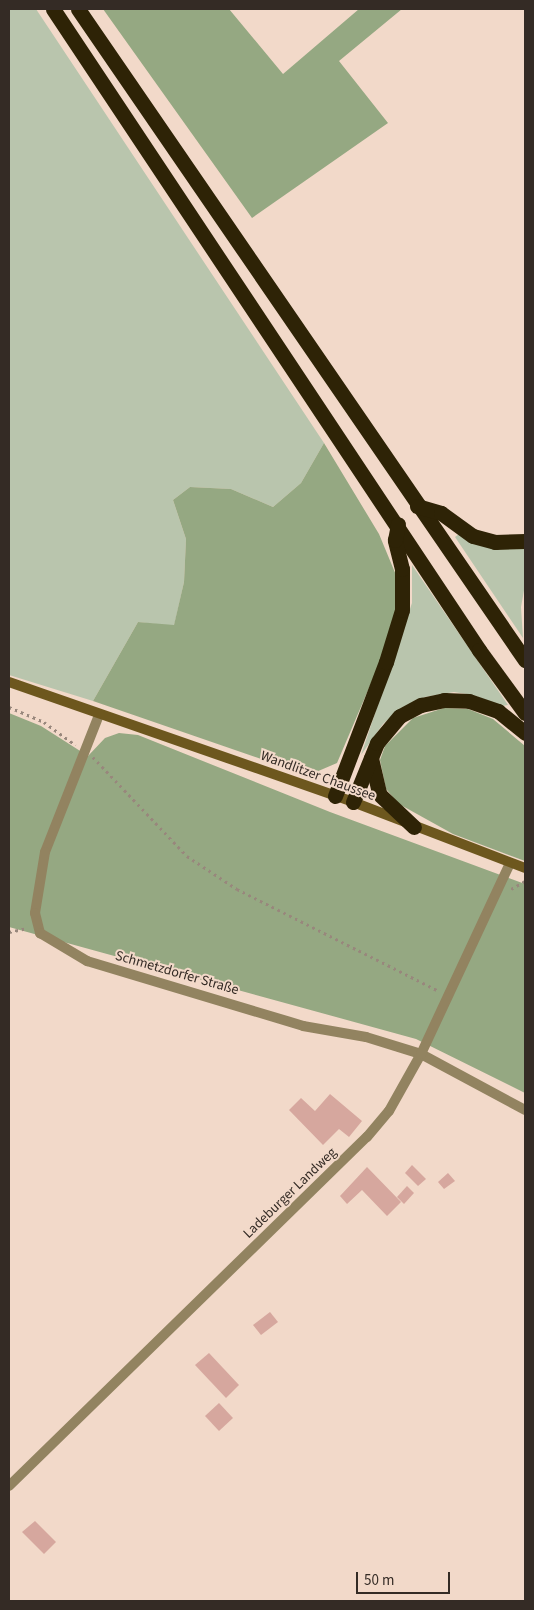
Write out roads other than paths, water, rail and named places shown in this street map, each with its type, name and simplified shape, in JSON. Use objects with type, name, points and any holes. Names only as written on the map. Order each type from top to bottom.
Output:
[{"type":"highway","points":[[53,9],[398,524],[479,650],[525,713]]},
{"type":"highway","points":[[78,9],[417,506],[525,660]]},
{"type":"highway","points":[[417,506],[441,513],[473,536],[495,542],[525,541]]},
{"type":"highway","points":[[335,796],[402,610],[402,568],[395,540],[398,524]]},
{"type":"highway","points":[[353,802],[373,750],[386,730],[400,716],[421,705],[444,700],[469,701],[498,711],[525,733]]},
{"type":"highway","points":[[373,750],[372,770],[379,794],[414,827]]},
{"type":"main road","name":"Wandlitzer Chaussee","points":[[9,682],[99,715],[353,802],[525,868]]},
{"type":"street","name":"Schmetzdorfer Straße","points":[[99,715],[45,852],[35,913],[37,926],[48,940],[87,961],[302,1026],[366,1037],[421,1054],[525,1110]]},
{"type":"street","name":"Ladeburger Landweg","points":[[9,1486],[367,1137],[389,1111],[421,1054],[446,994],[510,863]]}]
